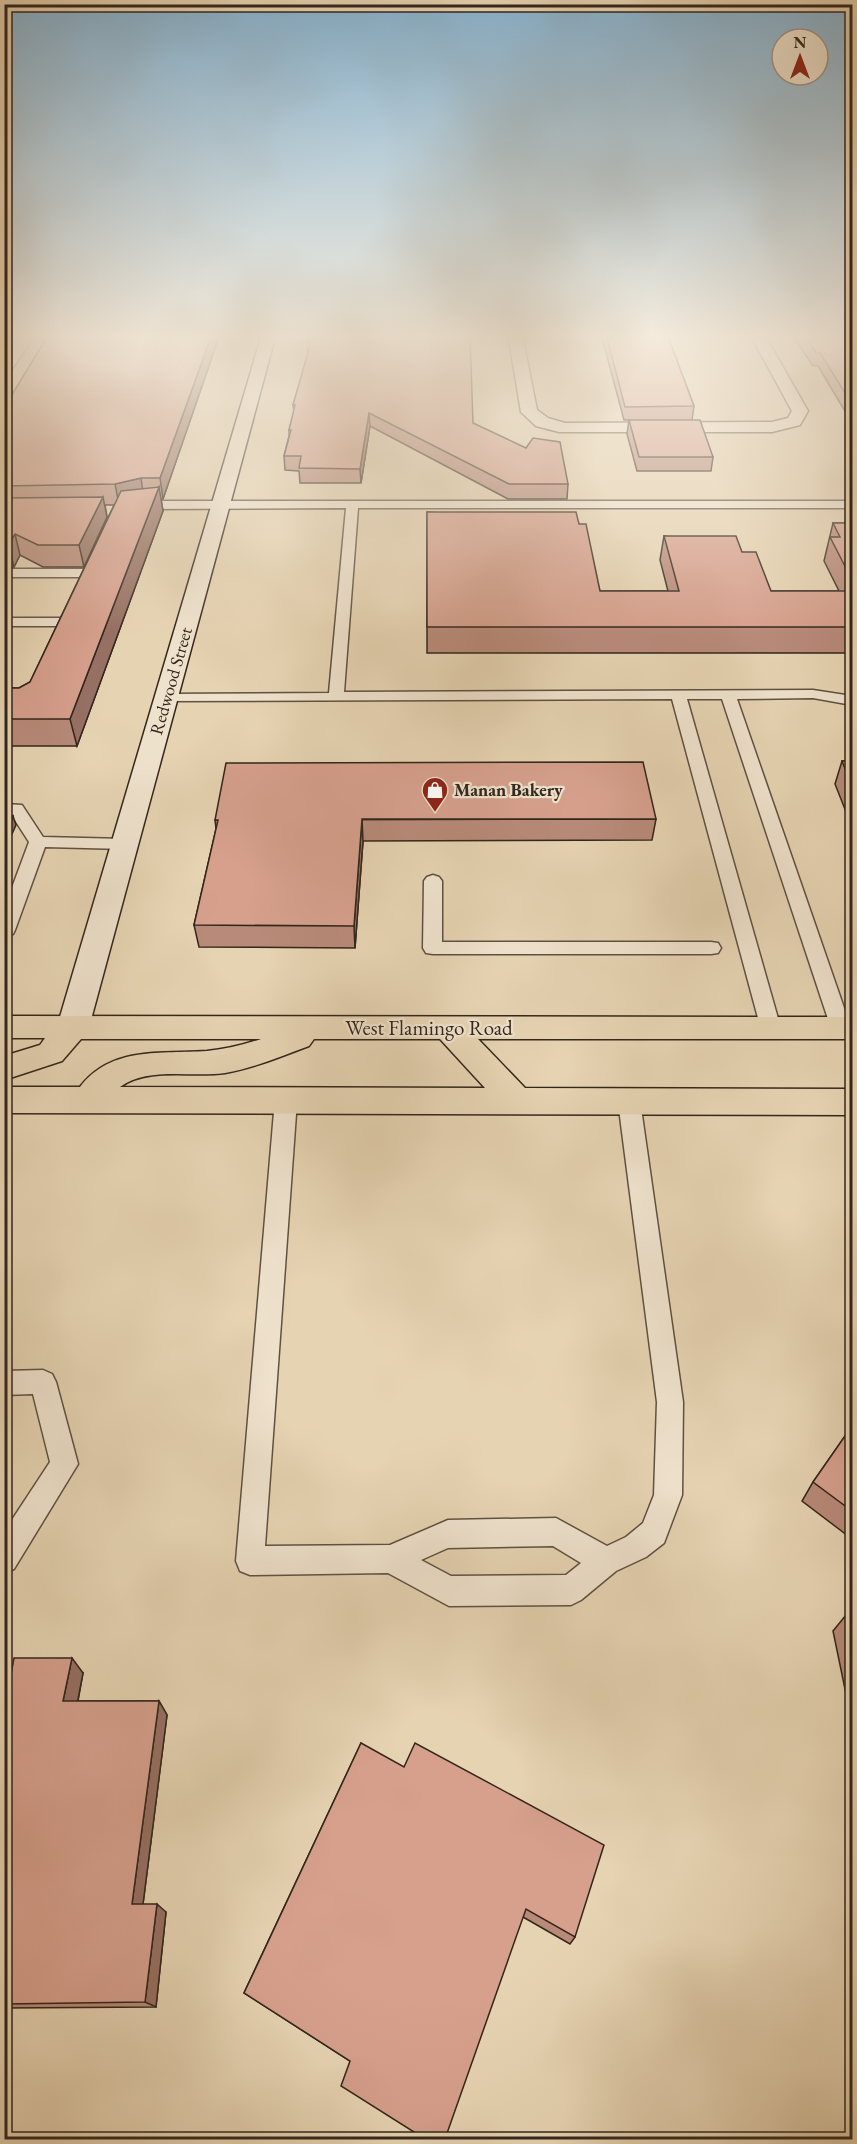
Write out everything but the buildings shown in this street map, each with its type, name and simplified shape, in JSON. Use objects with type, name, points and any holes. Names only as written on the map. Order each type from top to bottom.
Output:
[{"type":"main road","name":"West Flamingo Road","points":[[4,1027],[847,1028]]},
{"type":"main road","points":[[4,1068],[32,1061],[51,1053],[73,1027]]},
{"type":"main road","points":[[89,1100],[97,1085],[113,1074],[136,1066],[168,1062],[222,1061],[332,1028]]},
{"type":"main road","points":[[449,1028],[516,1101]]},
{"type":"main road","points":[[4,1100],[852,1102]]},
{"type":"street","name":"Redwood Street","points":[[73,1027],[241,434]]},
{"type":"lane","points":[[119,511],[145,505],[221,504],[852,504]]},
{"type":"lane","points":[[336,697],[352,504]]},
{"type":"lane","points":[[4,573],[90,573]]},
{"type":"lane","points":[[4,622],[67,622]]},
{"type":"lane","points":[[166,698],[813,694],[852,700]]},
{"type":"lane","points":[[678,695],[771,1029]]},
{"type":"lane","points":[[728,695],[847,1028]]},
{"type":"lane","points":[[4,809],[16,809],[38,842]]},
{"type":"lane","points":[[38,842],[124,844]]},
{"type":"lane","points":[[6,930],[38,842]]},
{"type":"lane","points":[[432,881],[433,948],[711,948]]},
{"type":"lane","points":[[286,1100],[250,1561],[390,1559],[448,1534],[556,1532],[606,1561]]},
{"type":"lane","points":[[390,1559],[448,1591],[571,1590],[606,1561],[636,1547],[654,1533],[668,1495],[671,1457],[670,1402],[629,1101]]},
{"type":"lane","points":[[4,1383],[43,1382],[64,1464],[4,1559]]},
{"type":"place","name":"Manan Bakery","points":[[435,813]]}]
